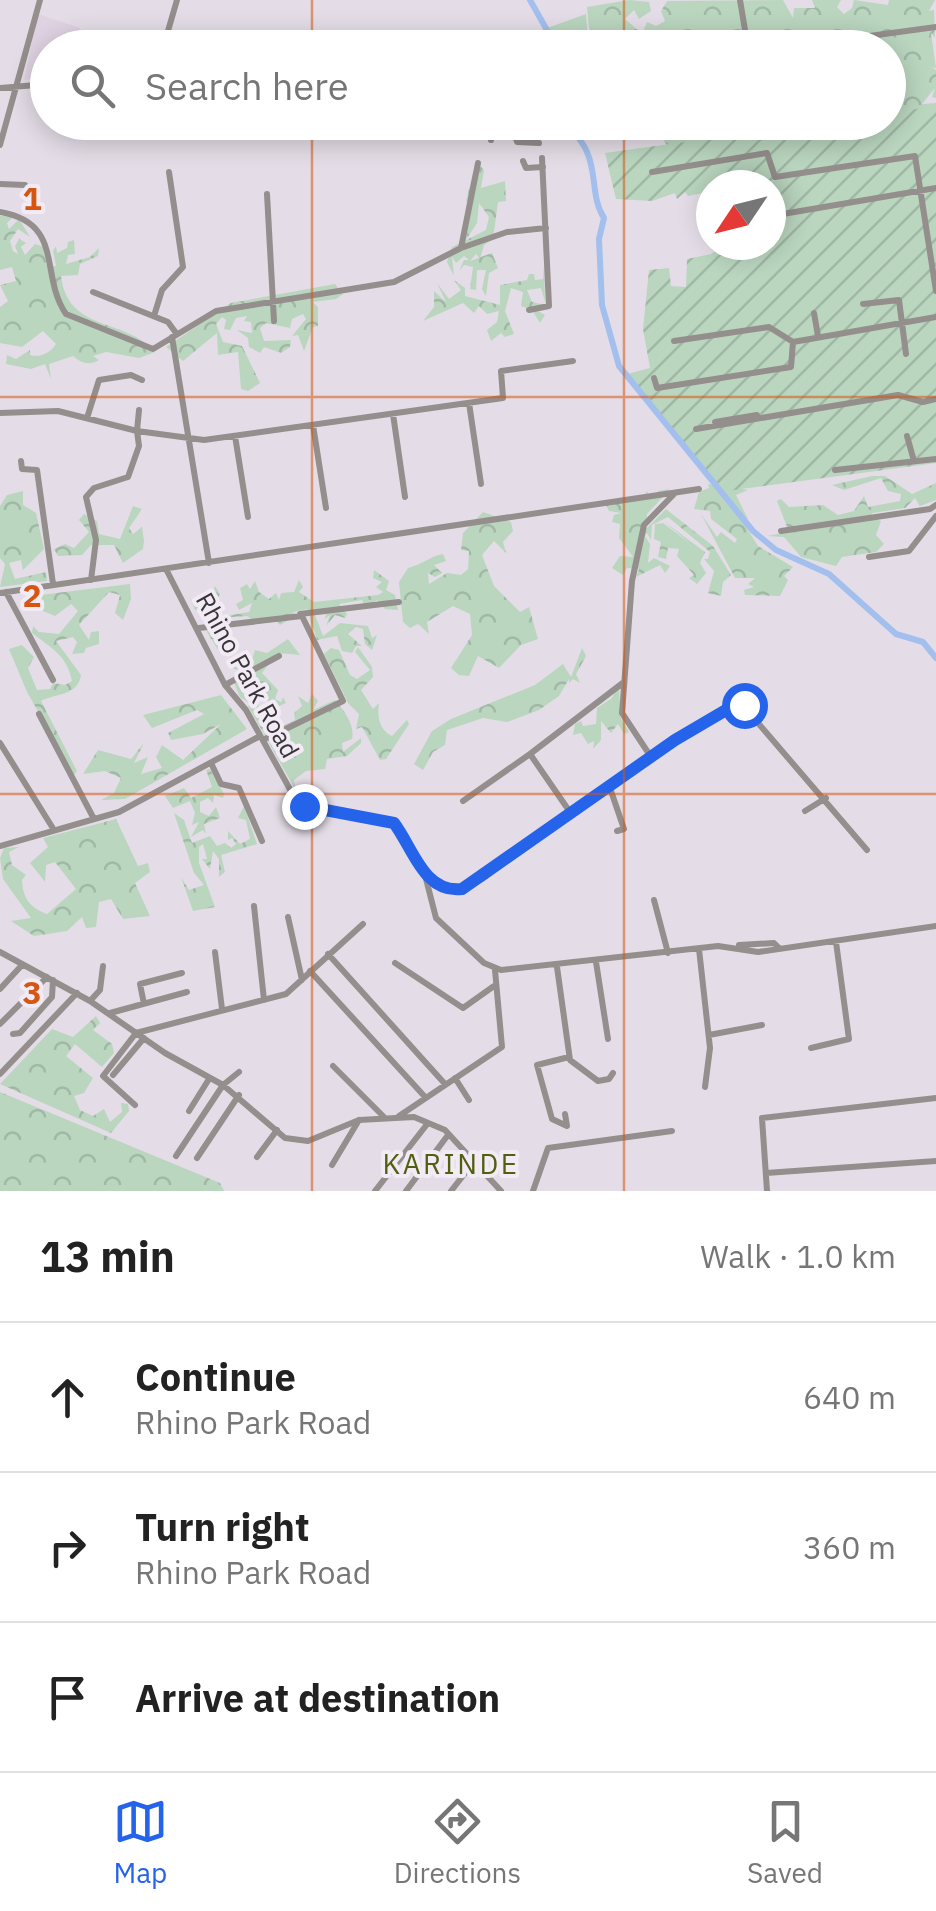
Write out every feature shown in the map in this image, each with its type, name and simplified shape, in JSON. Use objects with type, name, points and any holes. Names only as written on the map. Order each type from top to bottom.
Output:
[{"type":"street","points":[[31,30],[40,0]]},
{"type":"street","points":[[168,30],[177,0]]},
{"type":"street","points":[[740,0],[745,30]]},
{"type":"street","points":[[906,31],[936,27]]},
{"type":"street","points":[[0,144],[30,35]]},
{"type":"street","points":[[0,88],[30,86]]},
{"type":"street","points":[[517,140],[539,143]]},
{"type":"street","points":[[652,172],[767,153],[775,178],[915,156],[933,236],[936,291]]},
{"type":"street","points":[[523,162],[526,168],[542,162],[546,228],[549,306],[529,310]]},
{"type":"street","points":[[461,248],[478,163]]},
{"type":"street","points":[[154,316],[162,290],[183,266],[169,172]]},
{"type":"street","points":[[0,184],[25,185]]},
{"type":"street","points":[[786,213],[936,188]]},
{"type":"street","points":[[267,194],[274,321]]},
{"type":"street","points":[[0,212],[23,218],[46,242],[57,297],[66,314],[153,349],[216,311],[395,282],[461,248],[507,232],[546,228]]},
{"type":"street","points":[[93,292],[170,324],[209,563]]},
{"type":"street","points":[[863,304],[896,298],[904,324],[906,354]]},
{"type":"street","points":[[814,312],[818,336]]},
{"type":"street","points":[[674,341],[770,327],[793,342],[936,317]]},
{"type":"street","points":[[654,378],[657,388],[791,367],[793,342]]},
{"type":"street","points":[[0,413],[35,410],[190,440],[236,436],[503,398],[501,371],[573,361]]},
{"type":"street","points":[[87,418],[98,380],[131,375],[142,380]]},
{"type":"street","points":[[709,423],[898,395],[923,402],[936,399]]},
{"type":"street","points":[[469,404],[481,484]]},
{"type":"street","points":[[91,580],[96,540],[86,497],[94,488],[128,477],[139,446],[139,410]]},
{"type":"street","points":[[393,414],[405,497]]},
{"type":"street","points":[[696,429],[763,416]]},
{"type":"street","points":[[313,424],[326,508]]},
{"type":"street","points":[[236,436],[248,517]]},
{"type":"street","points":[[907,436],[914,461]]},
{"type":"street","points":[[834,470],[936,459]]},
{"type":"street","points":[[21,460],[22,468],[37,470],[53,584]]},
{"type":"street","points":[[53,680],[3,593],[699,489]]},
{"type":"street","points":[[651,757],[624,720],[632,581],[644,525],[676,491]]},
{"type":"street","points":[[781,531],[936,510]]},
{"type":"street","points":[[869,557],[909,551],[936,510]]},
{"type":"street","name":"Rhino Park Road","points":[[167,571],[225,684],[297,802],[394,823],[425,874],[436,918],[495,970]]},
{"type":"street","points":[[199,628],[399,602]]},
{"type":"street","points":[[0,846],[120,812],[261,738],[343,702],[300,614]]},
{"type":"street","points":[[225,684],[279,656]]},
{"type":"street","points":[[463,801],[624,682]]},
{"type":"street","points":[[425,874],[446,889],[469,886],[651,757],[740,702],[868,850]]},
{"type":"street","points":[[38,714],[94,819]]},
{"type":"street","points":[[0,743],[54,830]]},
{"type":"street","points":[[530,754],[572,815]]},
{"type":"street","points":[[211,763],[222,784],[239,788],[262,841]]},
{"type":"street","points":[[610,788],[624,828],[617,831]]},
{"type":"street","points":[[805,810],[826,798]]},
{"type":"street","points":[[654,900],[668,953]]},
{"type":"street","points":[[254,906],[264,1000]]},
{"type":"street","points":[[288,917],[302,980]]},
{"type":"street","points":[[135,1105],[103,1076],[140,1035],[286,994],[362,924]]},
{"type":"street","points":[[398,1117],[503,1045],[495,970],[557,967],[729,945],[753,952],[936,926]]},
{"type":"street","points":[[811,1048],[848,1040],[836,942]]},
{"type":"street","points":[[699,948],[709,1034],[705,1087]]},
{"type":"street","points":[[0,952],[90,1000],[223,1085],[290,1140],[308,1142],[360,1120],[398,1117],[428,1123],[448,1135],[501,1191]]},
{"type":"street","points":[[215,952],[222,1009]]},
{"type":"street","points":[[328,954],[445,1084]]},
{"type":"street","points":[[596,962],[608,1039]]},
{"type":"street","points":[[396,963],[464,1008],[496,985]]},
{"type":"street","points":[[0,989],[22,964]]},
{"type":"street","points":[[90,1000],[101,988],[103,966]]},
{"type":"street","points":[[557,967],[570,1056],[577,1068],[598,1081],[610,1080],[613,1073]]},
{"type":"street","points":[[310,972],[426,1098]]},
{"type":"street","points":[[144,1004],[140,984],[182,974]]},
{"type":"street","points":[[0,1024],[50,978]]},
{"type":"street","points":[[13,1034],[20,1033],[52,998],[50,978]]},
{"type":"street","points":[[109,1013],[187,992]]},
{"type":"street","points":[[0,1074],[77,993]]},
{"type":"street","points":[[709,1034],[762,1025]]},
{"type":"street","points":[[113,1075],[140,1035]]},
{"type":"street","points":[[565,1114],[566,1126],[552,1119],[538,1065],[570,1056]]},
{"type":"street","points":[[333,1066],[384,1118]]},
{"type":"street","points":[[176,1156],[223,1085],[239,1072]]},
{"type":"street","points":[[454,1078],[468,1100]]},
{"type":"street","points":[[189,1110],[209,1079]]},
{"type":"street","points":[[198,1158],[238,1095]]},
{"type":"street","points":[[767,1191],[760,1122],[764,1117],[936,1098]]},
{"type":"street","points":[[332,1165],[360,1120]]},
{"type":"street","points":[[375,1191],[428,1123]]},
{"type":"street","points":[[257,1157],[278,1129]]},
{"type":"street","points":[[534,1191],[548,1148],[672,1131]]},
{"type":"street","points":[[406,1191],[448,1135]]},
{"type":"street","points":[[766,1173],[936,1162]]},
{"type":"street","points":[[451,1191],[473,1163]]},
{"type":"shaded area","points":[[38,14],[80,28],[79,30],[35,30]]},
{"type":"shaded area","points":[[30,52],[30,79],[24,80]]},
{"type":"green space","points":[[629,0],[649,2],[651,11],[639,19],[634,10],[625,19],[638,30],[590,30],[587,7]]},
{"type":"green space","points":[[783,0],[793,18],[794,8],[815,8],[812,0],[841,0],[837,7],[844,14],[852,8],[854,0],[888,5],[889,0],[935,0],[929,11],[934,10],[935,38],[931,33],[936,68],[931,67],[936,70],[936,98],[932,97],[935,88],[922,104],[936,103],[936,135],[906,133],[906,30],[644,30],[647,22],[656,26],[665,21],[661,11],[667,1]]},
{"type":"green space","points":[[586,14],[587,30],[542,30]]},
{"type":"green space","points":[[936,106],[936,463],[719,492],[627,374],[650,368],[643,329],[649,270],[669,268],[671,286],[686,287],[687,259],[786,260],[786,170],[696,170],[696,194],[688,196],[685,192],[677,199],[675,193],[652,201],[616,199],[605,153],[699,140],[906,140],[906,110]]},
{"type":"green space","points":[[664,140],[718,140],[714,151],[668,147]]},
{"type":"green space","points":[[476,161],[484,170],[481,188],[505,181],[506,201],[498,202],[493,239],[484,245],[481,257],[492,253],[498,268],[489,273],[486,296],[482,289],[486,270],[477,270],[476,290],[470,289],[473,267],[464,265],[459,271],[464,260],[469,260],[464,256],[456,263],[452,257],[454,276],[447,262],[452,247],[466,240],[472,204],[466,201]],"holes":[[[479,203],[489,217],[486,230],[466,240],[477,223]]]},
{"type":"green space","points":[[0,216],[14,216],[7,223],[9,229],[19,219],[30,237],[18,229],[10,241],[13,251],[18,254],[15,246],[19,239],[26,243],[21,247],[25,255],[35,244],[44,247],[47,266],[56,266],[56,246],[57,253],[74,240],[75,254],[68,255],[66,264],[90,257],[99,248],[98,256],[80,264],[78,275],[61,276],[66,294],[86,316],[129,333],[155,352],[139,358],[106,352],[93,356],[99,360],[88,363],[73,356],[49,364],[51,379],[45,364],[31,369],[6,364],[7,355],[16,359],[30,350],[30,355],[41,355],[56,344],[43,331],[22,347],[0,343],[0,307],[8,301],[0,285],[16,281],[12,267],[0,270]]},
{"type":"green space","points":[[544,264],[545,302],[541,288],[527,290],[532,302],[545,305],[536,310],[545,315],[540,323],[532,310],[521,306],[523,292],[511,288],[505,311],[514,334],[505,337],[501,333],[491,341],[487,330],[497,322],[499,311],[487,314],[479,306],[474,313],[463,303],[423,321],[434,307],[434,291],[446,302],[437,283],[449,299],[461,290],[454,280],[465,288],[465,296],[500,305],[500,285],[527,280],[529,274],[534,274],[535,280],[543,279]]},
{"type":"green space","points":[[335,284],[343,294],[336,299],[313,302],[318,307],[318,326],[313,327],[304,351],[298,335],[292,336],[306,319],[303,314],[292,319],[290,328],[266,323],[260,328],[264,341],[291,340],[290,347],[281,353],[264,347],[260,353],[249,347],[248,338],[237,330],[252,333],[251,322],[244,321],[247,316],[236,318],[230,330],[224,329],[226,320],[222,317],[216,324],[223,342],[242,346],[260,383],[248,391],[241,389],[238,352],[218,355],[217,333],[183,361],[166,347],[231,303]]},
{"type":"green space","points":[[885,476],[912,494],[936,483],[936,500],[920,506],[915,498],[905,508],[873,513],[870,516],[881,521],[876,535],[884,544],[876,552],[842,557],[836,566],[801,557],[784,537],[767,536],[789,532],[777,501],[781,499],[789,507],[823,505],[838,515],[854,511],[864,496],[868,507],[900,501],[901,494],[888,491],[881,478],[844,490],[832,485]]},
{"type":"green space","points":[[708,484],[748,490],[736,495],[748,519],[746,527],[758,546],[793,567],[784,576],[788,580],[780,596],[745,595],[744,590],[754,587],[748,584],[755,578],[735,578],[701,514],[717,537],[721,532],[735,543],[737,539],[711,519],[710,511],[694,509],[699,492],[709,488]]},
{"type":"green space","points":[[670,489],[647,514],[646,529],[666,509],[713,546],[731,575],[723,582],[721,596],[708,593],[714,571],[704,559],[708,559],[710,552],[668,517],[652,525],[651,540],[647,533],[645,536],[650,544],[648,563],[654,558],[670,566],[665,573],[660,565],[636,577],[639,569],[627,568],[623,575],[612,568],[620,556],[633,557],[619,538],[620,524],[612,522],[614,515],[621,513],[609,511],[606,505],[643,498],[647,491],[650,498],[655,497],[658,491]]},
{"type":"green space","points":[[23,491],[23,505],[36,513],[44,549],[23,570],[21,560],[9,563],[15,579],[46,572],[47,581],[0,587],[5,564],[0,558],[0,506],[7,495]]},
{"type":"green space","points":[[133,506],[142,509],[129,528],[133,534],[142,527],[143,549],[123,563],[114,545],[91,545],[82,555],[58,556],[54,549],[65,544],[74,548],[89,532],[79,520],[84,514],[97,521],[99,534],[120,539]]},
{"type":"green space","points":[[483,512],[511,522],[513,531],[503,542],[506,553],[494,541],[482,555],[494,586],[520,612],[529,607],[538,639],[521,645],[499,668],[478,656],[469,676],[459,675],[451,668],[472,635],[470,614],[453,606],[427,622],[429,634],[418,624],[410,628],[403,622],[399,582],[408,568],[443,554],[446,561],[434,565],[442,573],[435,577],[428,573],[429,584],[447,573],[461,575],[468,569],[469,551],[461,550],[463,533]]},
{"type":"green space","points":[[662,520],[705,552],[700,563],[706,573],[697,584],[689,578],[694,575],[677,556],[679,549],[668,548],[666,559],[658,557],[661,542],[654,539],[655,524],[663,523],[691,544]]},
{"type":"green space","points":[[374,570],[389,581],[386,590],[395,595],[398,610],[385,609],[377,600],[365,608],[362,600],[339,604],[347,614],[345,618],[335,615],[326,626],[330,615],[325,619],[326,614],[315,615],[323,636],[340,623],[368,626],[372,638],[377,635],[372,650],[365,644],[363,629],[356,627],[348,634],[362,646],[356,646],[352,653],[342,651],[337,636],[317,640],[307,609],[294,612],[291,619],[280,625],[275,620],[259,624],[247,616],[218,618],[219,645],[230,645],[230,651],[220,653],[207,632],[202,610],[195,610],[192,602],[208,604],[215,586],[220,594],[210,611],[212,618],[218,607],[219,617],[249,612],[252,603],[239,610],[236,604],[243,600],[240,588],[247,584],[250,589],[255,581],[259,592],[269,599],[276,593],[279,600],[281,593],[294,592],[299,580],[303,587],[299,592],[314,602],[378,595],[383,592],[376,587],[382,582],[373,578]]},
{"type":"green space","points":[[130,584],[131,599],[123,620],[115,613],[120,595],[109,592],[79,625],[89,640],[91,632],[99,631],[99,644],[86,648],[84,653],[72,654],[77,642],[73,637],[56,641],[81,675],[76,687],[41,701],[77,771],[74,775],[27,692],[9,649],[22,645],[34,657],[28,668],[37,690],[50,689],[53,683],[65,685],[72,681],[66,665],[32,633],[33,626],[39,632],[59,634],[78,611],[71,604],[55,616],[24,603],[40,595]]},
{"type":"green space","points":[[288,639],[300,655],[277,653],[262,673],[278,690],[275,699],[281,702],[283,697],[286,703],[279,706],[272,699],[269,705],[262,684],[252,695],[246,687],[242,690],[248,702],[240,697],[234,683],[245,676],[249,680],[257,670],[251,665],[242,672],[232,668],[245,648],[240,664],[252,660],[255,650],[267,653]]},
{"type":"green space","points":[[358,647],[372,667],[373,677],[361,690],[373,709],[379,703],[382,726],[392,736],[407,720],[409,724],[386,759],[380,760],[362,727],[356,729],[359,714],[348,703],[324,654],[331,648],[339,650],[350,675],[357,679],[370,670],[355,652]]},
{"type":"green space","points":[[582,648],[586,656],[576,674],[580,683],[573,679],[569,683],[569,679],[559,696],[539,710],[507,722],[483,718],[447,730],[445,745],[433,752],[423,770],[414,764],[432,731],[451,719],[535,685],[563,664],[571,677]]},
{"type":"green space","points":[[619,682],[620,716],[629,732],[624,734],[618,724],[611,733],[601,721],[601,740],[593,749],[594,741],[588,744],[581,733],[573,735],[575,724],[596,724],[597,708],[612,698]]},
{"type":"green space","points":[[312,694],[318,701],[313,710],[335,700],[348,718],[352,739],[342,743],[343,752],[361,738],[361,743],[347,756],[327,759],[325,769],[306,771],[294,780],[295,789],[248,706],[258,703],[262,719],[278,728],[295,720],[294,713],[302,706],[298,696],[308,703]]},
{"type":"green space","points":[[221,695],[247,729],[125,799],[101,800],[114,793],[121,778],[105,771],[83,774],[98,750],[131,759],[144,743],[134,763],[148,757],[141,774],[162,768],[156,757],[162,745],[183,760],[221,724],[203,734],[171,740],[168,733],[204,714],[197,710],[152,728],[143,715]]},
{"type":"green space","points":[[210,769],[224,794],[223,798],[214,795],[213,803],[208,798],[200,802],[200,812],[209,816],[216,807],[220,818],[204,824],[206,834],[203,830],[191,837],[199,822],[192,825],[195,813],[190,801],[173,808],[165,796],[184,788],[191,798],[212,787],[206,770]]},
{"type":"green space","points":[[244,806],[257,844],[221,855],[225,872],[219,877],[219,859],[213,851],[210,869],[202,859],[207,859],[203,844],[199,847],[199,863],[215,907],[193,911],[181,877],[189,890],[204,885],[194,873],[174,813],[184,820],[192,843],[210,836],[217,846],[225,843],[231,848],[236,844],[232,838],[228,840],[228,831],[240,844],[250,839],[246,820],[238,818]]},
{"type":"green space","points":[[116,819],[138,866],[148,863],[150,872],[135,883],[150,916],[123,919],[111,899],[99,902],[96,927],[86,928],[82,917],[67,931],[34,936],[11,921],[31,918],[3,879],[0,858],[4,848],[19,847],[9,852],[12,865],[26,875],[22,880],[28,901],[47,914],[76,889],[55,862],[46,865],[45,882],[30,863],[48,847],[43,838]]},
{"type":"green space","points":[[96,1016],[100,1023],[93,1030],[112,1044],[114,1053],[102,1067],[75,1044],[66,1056],[93,1078],[84,1093],[74,1096],[80,1110],[93,1116],[104,1109],[110,1122],[122,1112],[121,1103],[128,1104],[129,1111],[111,1133],[0,1084],[52,1029],[73,1037]]},
{"type":"green space","points":[[0,1092],[220,1183],[224,1191],[0,1191]]},
{"type":"waterway","points":[[530,0],[547,30]]},
{"type":"waterway","points":[[580,140],[590,160],[597,202],[604,218],[599,239],[602,305],[619,366],[753,531],[776,550],[829,574],[896,634],[923,642],[936,658]]},
{"type":"district","name":"KARINDE","points":[[451,1163]]},
{"type":"route","points":[[304,806],[394,823],[425,874],[441,888],[462,889],[675,740],[738,703],[744,705]]}]
